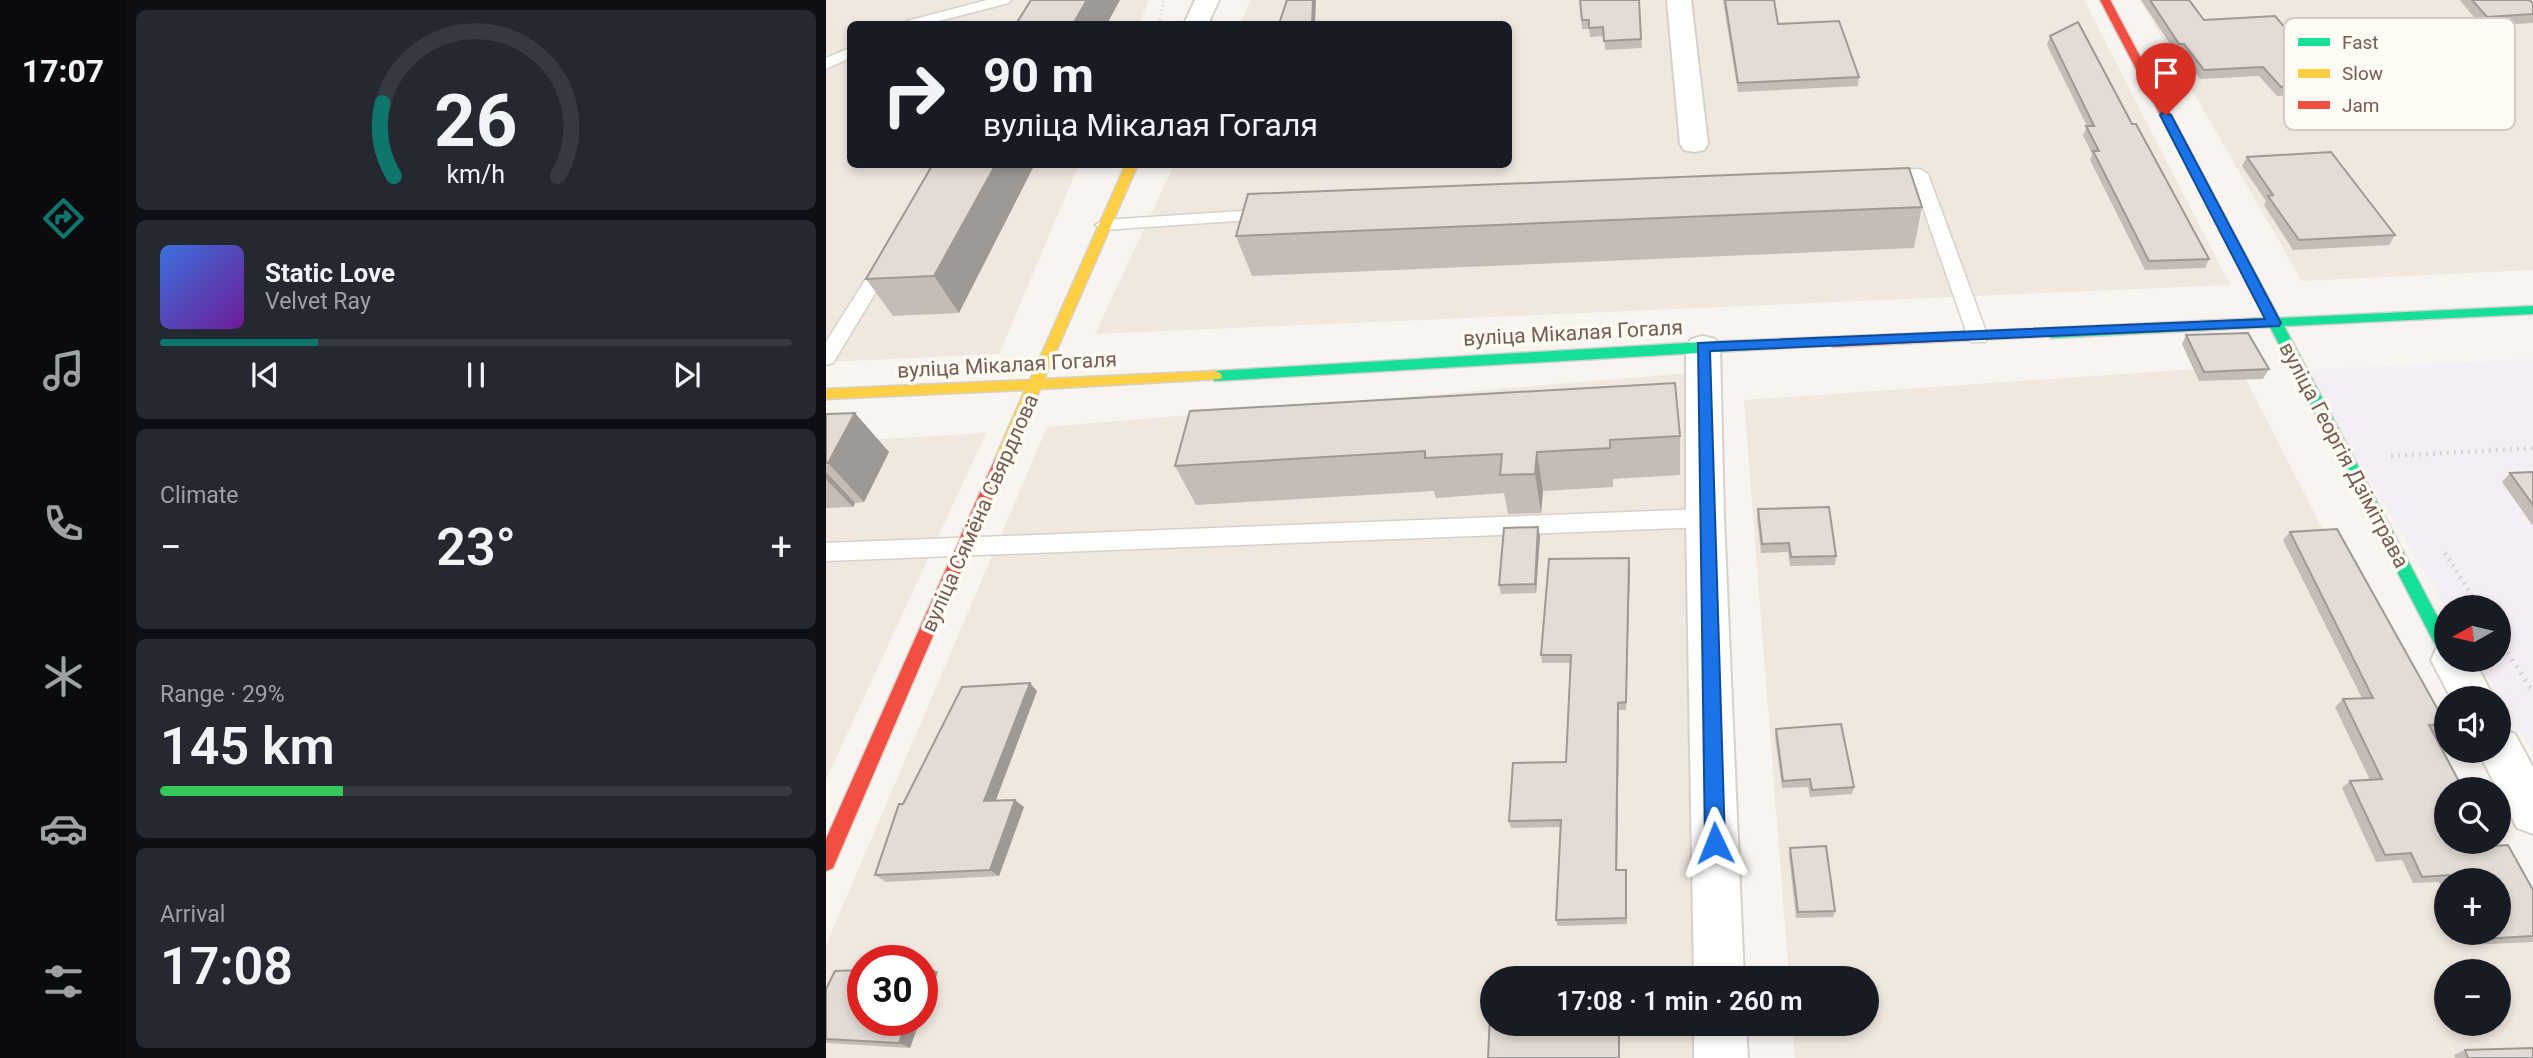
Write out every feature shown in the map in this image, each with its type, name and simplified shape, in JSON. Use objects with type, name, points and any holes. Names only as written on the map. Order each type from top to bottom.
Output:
[{"type":"street","points":[[1197,21],[1207,0]]},
{"type":"street","points":[[1679,0],[1694,144]]},
{"type":"street","name":"вуліца Георгія Дзімітрава","points":[[2105,0],[2434,626]]},
{"type":"street","name":"вуліца Сямёна Свярдлова","points":[[826,861],[967,545],[1130,168]]},
{"type":"street","name":"вуліца Мікалая Гогаля","points":[[826,394],[1036,386],[1703,347],[1978,337],[2533,310]]},
{"type":"street","points":[[1703,347],[1705,518],[1719,966]]},
{"type":"street","points":[[2507,763],[2533,812]]},
{"type":"street","points":[[1720,1036],[1721,1058]]},
{"type":"lane","points":[[924,21],[1004,0]]},
{"type":"lane","points":[[826,46],[847,42]]},
{"type":"lane","points":[[827,63],[847,53]]},
{"type":"lane","points":[[827,63],[847,66]]},
{"type":"lane","points":[[1864,177],[1920,174],[1978,337]]},
{"type":"lane","points":[[1104,225],[1284,214]]},
{"type":"lane","points":[[826,358],[897,244]]},
{"type":"lane","points":[[826,552],[1705,518]]},
{"type":"path","points":[[2384,457],[2533,448]]},
{"type":"path","points":[[2511,658],[2533,692]]},
{"type":"shaded area","points":[[826,0],[1149,0],[1140,21],[847,21],[847,168],[1078,168],[999,354],[826,362]]},
{"type":"shaded area","points":[[1251,0],[2084,0],[2230,285],[1095,334],[1173,168],[1512,168],[1512,21],[1241,21]]},
{"type":"shaded area","points":[[2140,0],[2512,0],[2533,22],[2533,270],[2302,281]]},
{"type":"shaded area","points":[[2533,359],[2533,752],[2511,716],[2511,686],[2493,686],[2484,672],[2511,672],[2511,595],[2438,595],[2304,370]]},
{"type":"shaded area","points":[[2239,366],[2434,746],[2434,763],[2443,763],[2450,777],[2434,777],[2434,854],[2489,854],[2497,868],[2434,868],[2434,945],[2511,945],[2511,896],[2533,938],[2533,1058],[1795,1058],[1793,1036],[1879,1036],[1879,966],[1788,966],[1744,400]]},
{"type":"shaded area","points":[[1700,372],[1703,966],[1480,966],[1480,1036],[1703,1036],[1703,1058],[826,1058],[826,945],[1047,427]]},
{"type":"shaded area","points":[[986,433],[826,780],[826,442]]},
{"type":"building","points":[[1031,0],[1087,0],[1075,21],[1018,21]]},
{"type":"building","points":[[1287,0],[1313,0],[1312,21],[1280,21]]},
{"type":"building","points":[[1580,0],[1639,0],[1641,39],[1604,41],[1603,27],[1589,28],[1589,20],[1582,20]]},
{"type":"building","points":[[1725,0],[1774,0],[1778,24],[1839,21],[1859,77],[1738,83]]},
{"type":"building","points":[[2150,0],[2189,0],[2204,20],[2275,16],[2284,27],[2284,87],[2281,87],[2263,67],[2204,70],[2184,44],[2179,44]]},
{"type":"building","points":[[2472,0],[2529,0],[2533,3],[2533,14],[2487,17]]},
{"type":"building","points":[[2078,22],[2209,259],[2149,261],[2093,151],[2099,151],[2086,126],[2094,126],[2050,36]]},
{"type":"building","points":[[2331,152],[2395,235],[2299,240],[2268,196],[2273,195],[2247,157]]},
{"type":"building","points":[[931,168],[994,168],[934,276],[866,279]]},
{"type":"building","points":[[1909,168],[1922,207],[1236,236],[1248,194]]},
{"type":"building","points":[[2248,333],[2269,369],[2204,372],[2186,335]]},
{"type":"building","points":[[1675,383],[1680,436],[1610,440],[1610,448],[1537,452],[1535,474],[1500,475],[1502,454],[1425,458],[1425,451],[1175,466],[1190,411]]},
{"type":"building","points":[[855,413],[828,463],[826,463],[826,414]]},
{"type":"building","points":[[2533,472],[2533,505],[2510,473]]},
{"type":"building","points":[[1829,507],[1836,556],[1791,557],[1789,543],[1762,544],[1758,509]]},
{"type":"building","points":[[1538,527],[1535,584],[1499,585],[1504,528]]},
{"type":"building","points":[[2337,529],[2434,703],[2434,725],[2429,725],[2434,734],[2434,763],[2449,763],[2457,777],[2434,777],[2434,854],[2511,854],[2511,850],[2533,890],[2533,936],[2511,937],[2511,868],[2434,868],[2434,876],[2422,877],[2411,853],[2385,855],[2350,781],[2382,779],[2343,699],[2373,698],[2290,532]]},
{"type":"building","points":[[1629,558],[1626,702],[1618,703],[1616,870],[1626,870],[1626,918],[1556,920],[1561,820],[1509,821],[1513,763],[1566,762],[1571,655],[1541,655],[1549,559]]},
{"type":"building","points":[[1030,683],[984,801],[1015,800],[990,870],[875,875],[899,804],[903,804],[962,687]]},
{"type":"building","points":[[1841,724],[1854,787],[1812,790],[1810,779],[1783,781],[1776,729]]},
{"type":"building","points":[[1826,846],[1835,911],[1798,912],[1790,848]]},
{"type":"building","points":[[835,971],[847,971],[847,1036],[901,1036],[899,1043],[826,1039],[826,989]]},
{"type":"building","points":[[1489,1036],[1619,1036],[1619,1058],[1488,1058]]},
{"type":"building","points":[[2533,1048],[2533,1058],[2468,1058],[2465,1050]]},
{"type":"traffic: fast","points":[[2241,258],[2434,626]]},
{"type":"traffic: fast","points":[[2051,333],[2533,310]]},
{"type":"traffic: fast","points":[[1215,376],[1703,347],[1833,342]]},
{"type":"traffic: slow","points":[[1002,459],[1130,168]]},
{"type":"traffic: slow","points":[[826,394],[1215,376]]},
{"type":"traffic: jam","points":[[2105,0],[2241,258]]},
{"type":"traffic: jam","points":[[1833,342],[2051,333]]},
{"type":"traffic: jam","points":[[826,861],[1002,459]]},
{"type":"route","points":[[1715,843],[1705,518],[1703,347],[2274,323],[2166,115]]}]
